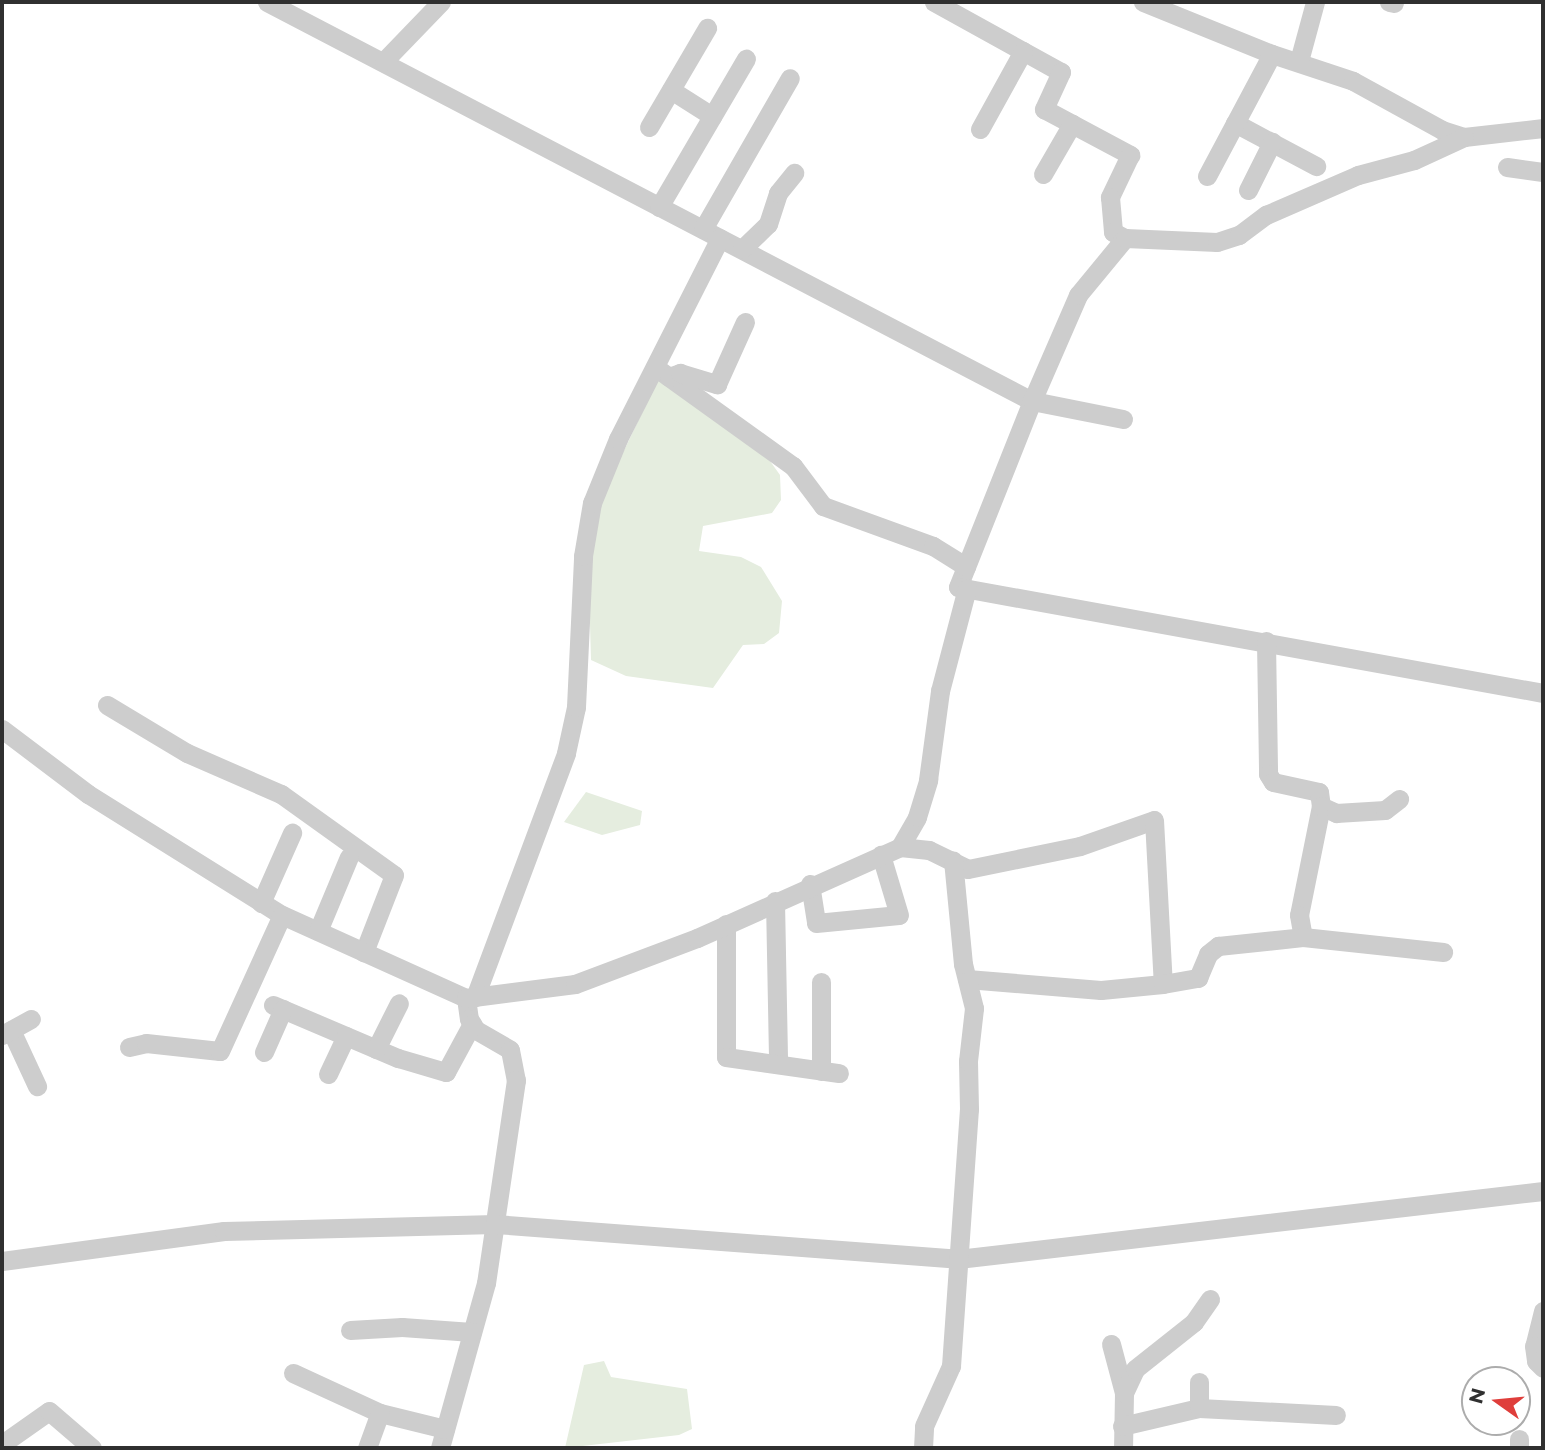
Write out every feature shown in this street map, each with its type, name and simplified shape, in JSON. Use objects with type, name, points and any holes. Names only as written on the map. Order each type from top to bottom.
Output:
[{"type":"street","points":[[267,2],[1032,401],[1123,419]]},
{"type":"street","points":[[384,61],[441,2]]},
{"type":"street","points":[[934,2],[1061,72],[1044,108],[1130,155],[1110,197],[1113,232],[1125,238],[1217,242],[1239,235],[1266,215],[1358,175],[1414,160],[1464,137],[1543,128]]},
{"type":"street","points":[[1299,61],[1315,2]]},
{"type":"street","points":[[1151,3],[1272,54],[1353,81],[1442,130],[1464,137]]},
{"type":"street","points":[[649,127],[707,28]]},
{"type":"street","points":[[980,129],[1023,51]]},
{"type":"street","points":[[1208,176],[1272,54]]},
{"type":"street","points":[[659,207],[746,59]]},
{"type":"street","points":[[264,1052],[278,1007],[376,1049],[446,1072],[472,1024],[470,997],[566,753],[576,708],[583,556],[592,503],[662,372],[712,234],[790,78]]},
{"type":"street","points":[[671,90],[712,116]]},
{"type":"street","points":[[1235,123],[1316,166]]},
{"type":"street","points":[[1043,174],[1072,124]]},
{"type":"street","points":[[1248,191],[1272,142]]},
{"type":"street","points":[[1507,167],[1543,170]]},
{"type":"street","points":[[742,250],[768,224],[778,193],[794,173]]},
{"type":"street","points":[[1125,238],[1079,295],[1032,401],[958,587],[1543,693]]},
{"type":"street","points":[[662,372],[680,373],[717,384],[745,322]]},
{"type":"street","points":[[662,372],[793,466],[823,506],[933,546],[966,567]]},
{"type":"street","points":[[900,847],[917,817],[928,780],[940,691],[967,588]]},
{"type":"street","points":[[1266,641],[1268,774],[1273,782],[1319,792],[1321,806],[1299,915],[1303,937]]},
{"type":"street","points":[[107,705],[187,753],[281,794],[394,875],[363,952]]},
{"type":"street","points":[[2,729],[88,794],[261,903],[363,952],[470,997],[575,984],[726,924],[810,884],[900,847],[953,860],[968,869],[1080,846],[1154,820],[1163,984]]},
{"type":"street","points":[[1321,806],[1336,813],[1385,810],[1399,799]]},
{"type":"street","points":[[261,903],[292,833]]},
{"type":"street","points":[[810,884],[816,923],[899,915],[881,855]]},
{"type":"street","points":[[318,931],[349,856]]},
{"type":"street","points":[[923,1448],[924,1426],[951,1366],[974,1007],[967,979],[953,860]]},
{"type":"street","points":[[775,901],[778,1065]]},
{"type":"street","points":[[129,1047],[146,1043],[219,1051],[282,915]]},
{"type":"street","points":[[726,924],[726,1057],[830,1072],[821,982]]},
{"type":"street","points":[[967,979],[1101,990],[1163,984],[1198,978],[1208,954],[1218,946],[1303,937],[1443,952]]},
{"type":"street","points":[[376,1049],[399,1003]]},
{"type":"street","points":[[31,1019],[6,1033],[37,1086]]},
{"type":"street","points":[[293,1373],[443,1439],[472,1332],[495,1224],[516,1080],[510,1050],[472,1024]]},
{"type":"street","points":[[328,1074],[346,1036]]},
{"type":"street","points":[[2,1261],[210,1232],[495,1224],[958,1259],[1543,1191]]},
{"type":"street","points":[[1124,1392],[1135,1368],[1194,1322],[1210,1299]]},
{"type":"street","points":[[1543,1311],[1534,1346],[1536,1361],[1543,1368]]},
{"type":"street","points":[[350,1330],[402,1327],[472,1332]]},
{"type":"street","points":[[1111,1344],[1124,1392],[1123,1448]]},
{"type":"street","points":[[1199,1382],[1199,1408]]},
{"type":"street","points":[[1122,1426],[1199,1408],[1336,1415]]},
{"type":"street","points":[[2,1444],[49,1411],[92,1448]]},
{"type":"street","points":[[367,1448],[380,1413]]},
{"type":"shaded area","points":[[659,378],[765,454],[780,475],[781,500],[772,513],[703,526],[699,551],[741,557],[761,567],[782,601],[779,633],[764,644],[743,645],[713,688],[626,676],[591,660],[588,555],[600,500]]},
{"type":"shaded area","points":[[586,792],[642,811],[640,825],[602,835],[564,822]]},
{"type":"shaded area","points":[[604,1361],[611,1377],[687,1389],[692,1429],[679,1435],[565,1448],[584,1365]]}]
